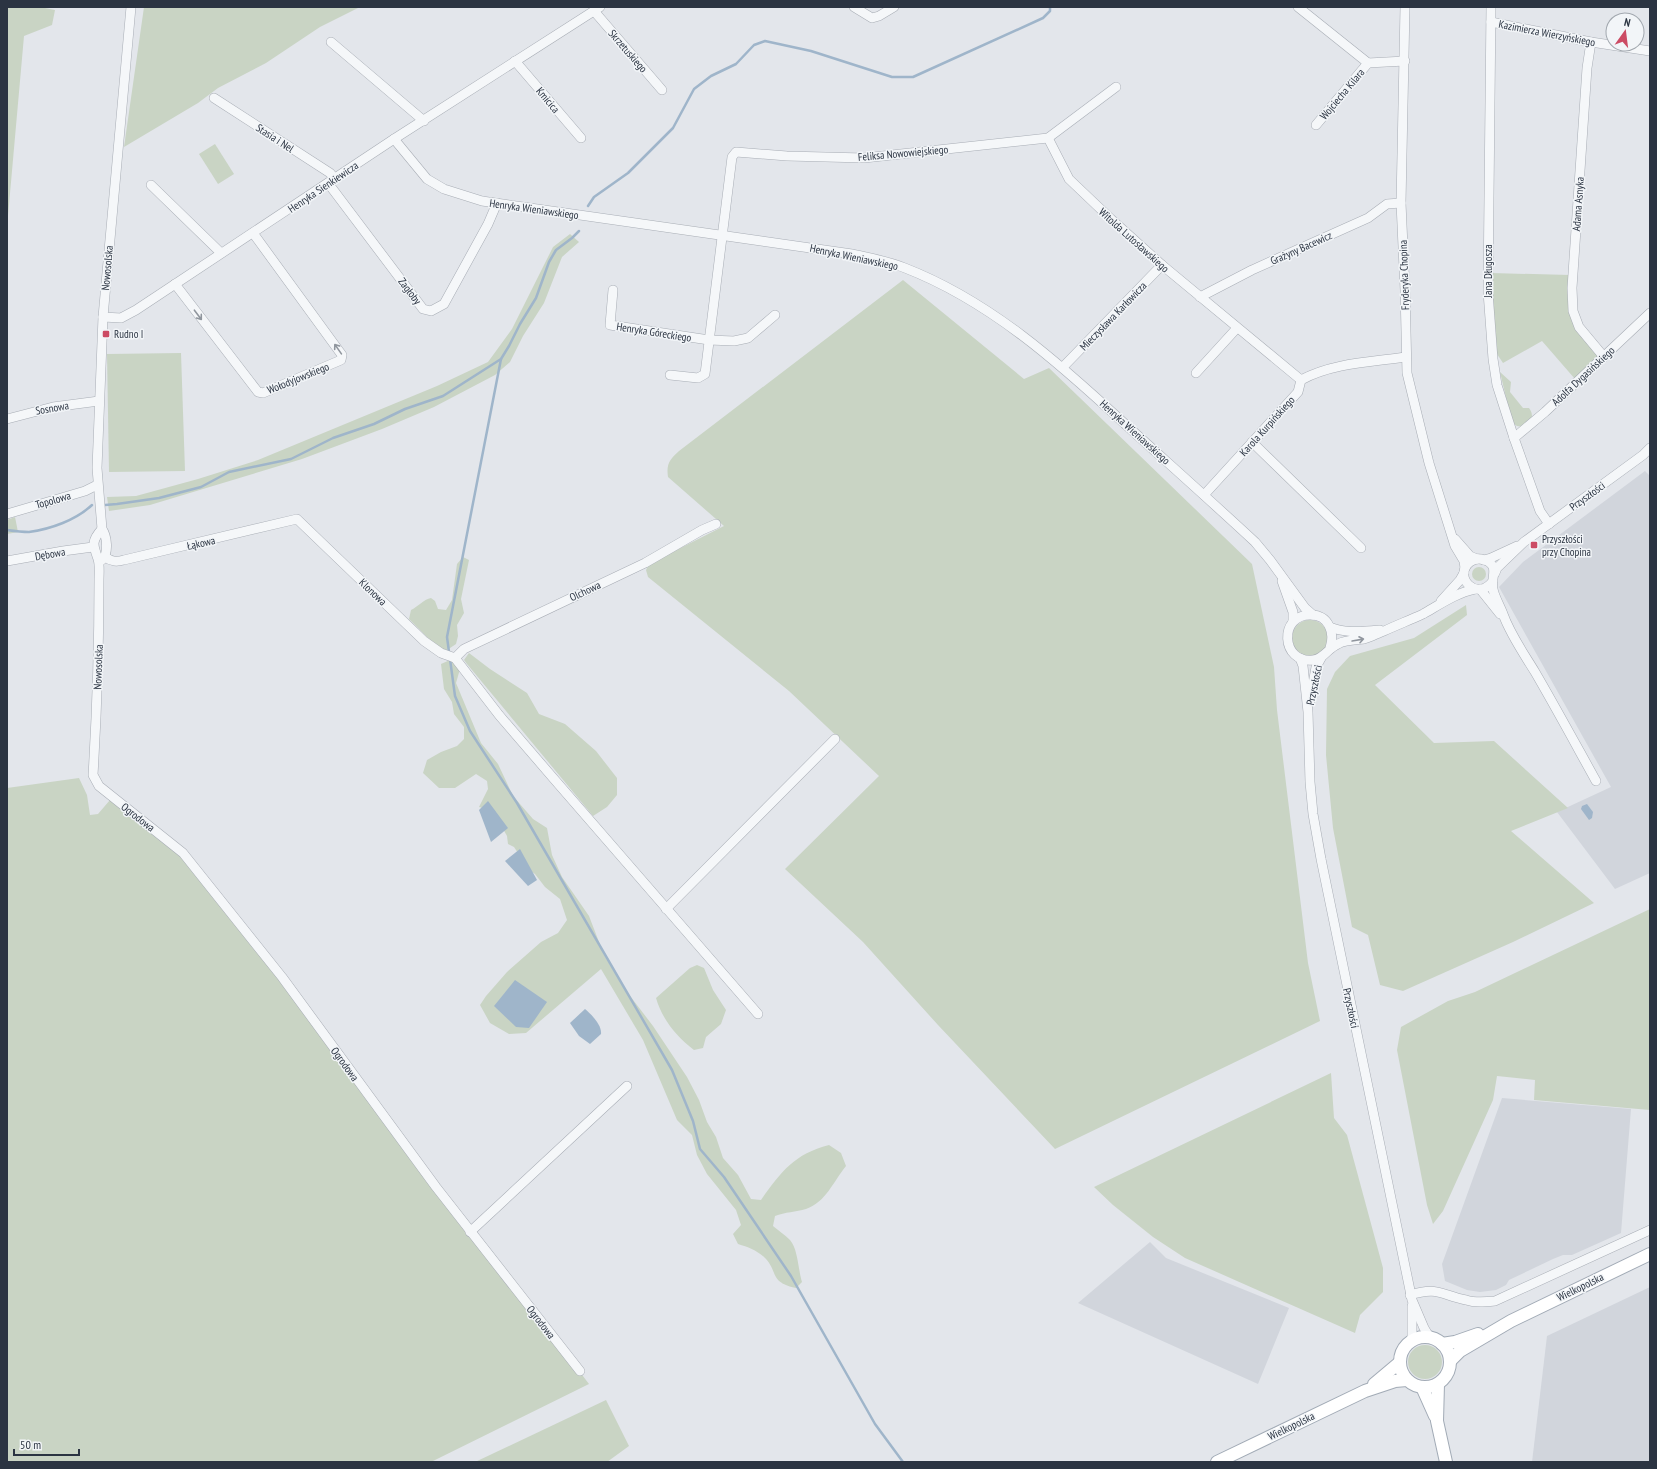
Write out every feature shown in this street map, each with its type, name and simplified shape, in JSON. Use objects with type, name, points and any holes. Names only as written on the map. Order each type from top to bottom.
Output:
[{"type":"main road","name":"Wielkopolska","points":[[1442,1344],[1455,1342],[1511,1321],[1650,1254]]},
{"type":"main road","name":"Wielkopolska","points":[[1450,1361],[1460,1352],[1511,1321]]},
{"type":"main road","points":[[1420,1337],[1430,1338],[1439,1341],[1442,1344],[1447,1351],[1450,1361],[1448,1373],[1444,1379],[1431,1387],[1422,1388],[1407,1380],[1402,1373],[1400,1363],[1402,1351],[1412,1340],[1420,1337]]},
{"type":"main road","name":"Wielkopolska","points":[[1365,1391],[1400,1363]]},
{"type":"main road","name":"Wielkopolska","points":[[1217,1462],[1365,1391],[1395,1381],[1407,1380]]},
{"type":"main road","points":[[1437,1421],[1438,1384]]},
{"type":"main road","points":[[1422,1388],[1437,1421],[1446,1462]]},
{"type":"street","name":"Nowosolska","points":[[93,775],[102,558],[106,549],[106,538],[102,529],[97,485],[98,401],[103,317],[131,7]]},
{"type":"street","points":[[854,7],[872,18],[879,16],[894,7]]},
{"type":"street","name":"Wojciecha Kilara","points":[[1298,7],[1368,64],[1405,61]]},
{"type":"street","name":"Fryderyka Chopina","points":[[1405,7],[1401,203],[1407,373],[1428,463],[1455,546],[1464,561],[1465,570]]},
{"type":"street","name":"Jana Długosza","points":[[1491,7],[1488,292],[1493,360],[1497,384],[1514,438],[1540,510],[1549,524]]},
{"type":"street","name":"Henryka Sienkiewicza","points":[[103,317],[116,318],[128,315],[394,139],[597,9]]},
{"type":"street","name":"Skrzetuskiego","points":[[597,9],[662,90]]},
{"type":"street","name":"Kazimierza Wierzyńskiego","points":[[1491,22],[1591,42],[1650,51]]},
{"type":"street","points":[[331,42],[424,121]]},
{"type":"street","name":"Adama Asnyka","points":[[1591,42],[1587,68],[1572,303],[1573,311],[1580,327],[1604,357]]},
{"type":"street","name":"Kmicica","points":[[515,61],[581,138]]},
{"type":"street","name":"Wojciecha Kilara","points":[[1316,125],[1368,64]]},
{"type":"street","points":[[1048,138],[1116,87]]},
{"type":"street","name":"Stasia i Nel","points":[[214,98],[330,173],[331,181]]},
{"type":"street","name":"Feliksa Nowowiejskiego","points":[[721,236],[732,158],[736,152],[787,156],[864,158],[1048,138]]},
{"type":"street","name":"Witolda Lutosławskiego","points":[[1048,138],[1069,179],[1110,220],[1237,328],[1301,380]]},
{"type":"street","name":"Henryka Wieniawskiego","points":[[394,139],[427,179],[444,189],[482,201],[721,236],[816,248],[876,259],[936,281],[980,305],[1063,367],[1255,542],[1305,608],[1313,615]]},
{"type":"street","name":"Zagłoby","points":[[331,181],[423,309],[431,310],[444,304],[498,203]]},
{"type":"street","points":[[151,185],[221,253]]},
{"type":"street","name":"Grażyny Bacewicz","points":[[1200,297],[1252,270],[1368,218],[1388,204],[1401,203]]},
{"type":"street","name":"Wołodyjowskiego","points":[[175,284],[258,392],[263,393],[341,360],[342,355],[253,233]]},
{"type":"street","points":[[670,375],[698,378],[705,374],[721,236]]},
{"type":"street","name":"Mieczysława Karłowicza","points":[[1063,367],[1162,265]]},
{"type":"street","name":"Henryka Góreckiego","points":[[614,290],[610,325],[709,340],[734,341],[748,338],[775,315]]},
{"type":"street","name":"Adolfa Dygasińskiego","points":[[1514,438],[1545,412],[1650,313]]},
{"type":"street","points":[[1196,373],[1237,328]]},
{"type":"street","points":[[1301,380],[1316,372],[1357,364],[1406,358]]},
{"type":"street","name":"Karola Kurpińskiego","points":[[1204,495],[1298,392],[1301,380]]},
{"type":"street","name":"Sosnowa","points":[[7,419],[53,407],[98,401]]},
{"type":"street","points":[[1252,442],[1360,548]]},
{"type":"street","name":"Przyszłości","points":[[1494,577],[1497,568],[1524,542],[1646,458],[1650,448]]},
{"type":"street","name":"Topolowa","points":[[7,514],[85,491],[97,485]]},
{"type":"street","name":"Łąkowa","points":[[102,558],[117,562],[296,519]]},
{"type":"street","name":"Klonowa","points":[[296,519],[424,641],[441,653],[455,658]]},
{"type":"street","name":"Olchowa","points":[[455,658],[464,649],[645,563],[702,530],[716,524]]},
{"type":"street","points":[[93,547],[97,534],[102,529]]},
{"type":"street","name":"Fryderyka Chopina","points":[[1453,537],[1470,556],[1480,559]]},
{"type":"street","name":"Przyszłości","points":[[1480,559],[1491,558],[1524,542]]},
{"type":"street","name":"Nowosolska","points":[[93,547],[102,558]]},
{"type":"street","name":"Dębowa","points":[[7,561],[93,547]]},
{"type":"street","points":[[1438,605],[1460,580],[1468,564],[1480,559],[1490,564],[1494,577],[1493,589],[1505,620],[1596,781]]},
{"type":"street","points":[[1465,570],[1468,584],[1477,589],[1505,620]]},
{"type":"street","name":"Henryka Wieniawskiego","points":[[1278,571],[1293,612],[1294,621]]},
{"type":"street","points":[[1330,648],[1339,643],[1366,638],[1406,622],[1469,590],[1490,585],[1494,577]]},
{"type":"street","points":[[1330,627],[1333,641],[1330,648],[1326,654],[1314,660],[1300,658],[1294,654],[1287,641],[1289,627],[1294,621],[1299,617],[1313,615],[1320,617],[1330,627],[1339,631],[1350,632],[1386,630]]},
{"type":"street","points":[[455,658],[499,715],[758,1014]]},
{"type":"street","name":"Przyszłości","points":[[1300,658],[1303,666],[1308,712],[1310,782],[1316,835],[1411,1298],[1412,1340]]},
{"type":"street","name":"Przyszłości","points":[[1308,712],[1316,667],[1320,658]]},
{"type":"street","points":[[666,909],[835,739]]},
{"type":"street","name":"Ogrodowa","points":[[93,775],[99,786],[183,853],[282,977],[410,1154],[580,1371]]},
{"type":"street","points":[[470,1232],[627,1086]]},
{"type":"street","points":[[1411,1298],[1431,1291],[1446,1293],[1465,1300],[1483,1302],[1495,1301],[1650,1230]]},
{"type":"street","name":"Przyszłości","points":[[1411,1298],[1430,1338]]},
{"type":"shaded area","points":[[1645,471],[1650,476],[1650,873],[1615,889],[1557,812],[1611,787],[1499,587],[1523,562]]},
{"type":"shaded area","points":[[1502,1098],[1631,1109],[1621,1233],[1572,1255],[1563,1255],[1553,1259],[1509,1280],[1506,1285],[1496,1290],[1480,1292],[1467,1290],[1445,1281],[1442,1264]]},
{"type":"shaded area","points":[[1150,1242],[1166,1258],[1289,1308],[1258,1384],[1078,1303]]},
{"type":"shaded area","points":[[1650,1287],[1650,1462],[1532,1462],[1547,1336]]},
{"type":"green space","points":[[7,7],[40,7],[55,10],[52,25],[24,36],[7,227]]},
{"type":"green space","points":[[144,7],[360,7],[320,27],[266,63],[218,88],[198,103],[124,147]]},
{"type":"green space","points":[[215,144],[234,174],[218,184],[199,154]]},
{"type":"green space","points":[[570,234],[579,242],[562,257],[544,303],[523,336],[510,362],[495,375],[434,407],[382,429],[302,459],[150,505],[109,511],[107,497],[136,496],[198,479],[258,460],[437,386],[488,362],[512,329],[553,247]]},
{"type":"green space","points":[[1491,273],[1570,275],[1570,310],[1602,352],[1575,379],[1542,341],[1503,363],[1495,351]]},
{"type":"green space","points":[[903,280],[1024,379],[1049,368],[1252,564],[1274,667],[1277,710],[1308,963],[1320,1021],[1055,1149],[938,1025],[863,942],[785,869],[879,776],[789,691],[648,577],[646,570],[649,564],[724,526],[668,477],[668,465],[673,457]]},
{"type":"green space","points":[[181,353],[185,471],[109,472],[107,354]]},
{"type":"green space","points":[[1500,372],[1511,382],[1510,392],[1523,408],[1529,408],[1531,411],[1531,419],[1524,427],[1517,426],[1512,423]]},
{"type":"green space","points":[[15,517],[18,532],[7,534],[7,520]]},
{"type":"green space","points":[[463,557],[469,560],[461,599],[464,613],[457,625],[458,636],[456,644],[447,650],[437,647],[409,619],[411,610],[431,598],[435,601],[438,609],[446,610],[452,600],[457,564]]},
{"type":"green space","points":[[1476,567],[1482,567],[1486,571],[1486,577],[1482,581],[1476,581],[1472,577],[1472,571]]},
{"type":"green space","points":[[1466,605],[1467,615],[1375,685],[1434,743],[1494,741],[1568,808],[1511,831],[1594,903],[1513,942],[1403,991],[1380,985],[1368,935],[1352,927],[1333,828],[1326,755],[1327,689],[1335,672],[1350,656],[1414,638]]},
{"type":"green space","points":[[1310,620],[1320,623],[1325,628],[1328,638],[1325,648],[1320,653],[1310,656],[1300,653],[1295,648],[1292,638],[1295,628],[1300,623]]},
{"type":"green space","points":[[469,653],[490,669],[527,693],[539,714],[565,724],[596,751],[617,778],[617,795],[607,807],[593,816],[467,664],[464,660]]},
{"type":"green space","points":[[450,660],[460,669],[456,683],[481,743],[498,764],[513,796],[533,819],[547,828],[552,855],[562,877],[589,916],[604,955],[624,988],[653,1026],[687,1077],[699,1100],[707,1122],[716,1137],[723,1158],[738,1175],[751,1199],[761,1200],[789,1165],[806,1153],[829,1145],[841,1153],[846,1166],[829,1191],[819,1202],[806,1209],[775,1216],[773,1226],[790,1240],[795,1249],[802,1282],[796,1288],[781,1283],[775,1276],[769,1262],[764,1257],[752,1249],[738,1244],[733,1234],[741,1225],[736,1210],[707,1174],[697,1155],[692,1135],[677,1120],[643,1040],[601,969],[526,1033],[509,1034],[490,1023],[480,1005],[507,972],[541,942],[558,933],[567,920],[560,899],[545,887],[535,874],[525,867],[522,859],[514,847],[508,844],[507,836],[493,811],[479,807],[488,789],[487,781],[476,774],[455,788],[439,788],[423,773],[427,760],[441,752],[457,746],[464,739],[464,727],[454,714],[452,702],[444,689],[441,664]]},
{"type":"green space","points":[[79,778],[87,795],[90,815],[98,814],[110,800],[180,854],[280,978],[589,1384],[431,1462],[7,1462],[7,788]]},
{"type":"green space","points":[[1650,909],[1650,1110],[1534,1100],[1535,1080],[1497,1076],[1493,1100],[1443,1211],[1433,1224],[1427,1205],[1397,1050],[1401,1027],[1448,1001],[1475,992]]},
{"type":"green space","points":[[697,965],[704,968],[713,990],[726,1010],[721,1024],[706,1037],[703,1048],[694,1050],[670,1027],[656,998],[690,968]]},
{"type":"green space","points":[[1331,1073],[1334,1118],[1347,1135],[1383,1268],[1383,1292],[1360,1315],[1355,1333],[1185,1258],[1153,1237],[1113,1205],[1094,1187]]},
{"type":"green space","points":[[1422,1345],[1428,1345],[1432,1346],[1439,1352],[1442,1362],[1441,1369],[1435,1376],[1428,1379],[1422,1379],[1418,1378],[1411,1372],[1408,1365],[1408,1359],[1409,1355],[1415,1348]]},
{"type":"green space","points":[[606,1400],[629,1446],[607,1462],[475,1462]]},
{"type":"water","points":[[488,801],[508,828],[491,842],[479,810]]},
{"type":"water","points":[[1587,804],[1593,812],[1592,818],[1589,820],[1581,809],[1582,806]]},
{"type":"water","points":[[520,849],[537,880],[528,886],[505,861]]},
{"type":"water","points":[[515,980],[547,1002],[529,1028],[516,1027],[494,1006]]},
{"type":"water","points":[[585,1009],[596,1020],[601,1031],[601,1034],[590,1044],[579,1036],[570,1023]]},
{"type":"waterway","points":[[588,206],[594,197],[628,173],[673,128],[694,89],[711,76],[736,64],[754,45],[765,41],[811,51],[892,77],[913,77],[1043,18],[1050,11],[1050,7]]},
{"type":"waterway","points":[[105,505],[159,498],[201,487],[229,472],[291,459],[333,438],[374,424],[405,409],[443,396],[501,359],[536,298],[549,262],[556,250],[579,231]]},
{"type":"waterway","points":[[449,652],[447,637],[501,359]]},
{"type":"waterway","points":[[7,530],[29,532],[46,529],[71,519],[92,505]]},
{"type":"waterway","points":[[450,659],[455,696],[470,731],[517,803],[672,1070],[693,1121],[700,1149],[724,1177],[791,1276],[875,1424],[903,1462]]},
{"type":"place","name":"Rudno I","points":[[106,334]]},
{"type":"place","name":"Przyszłości przy Chopina","points":[[1534,545]]}]
